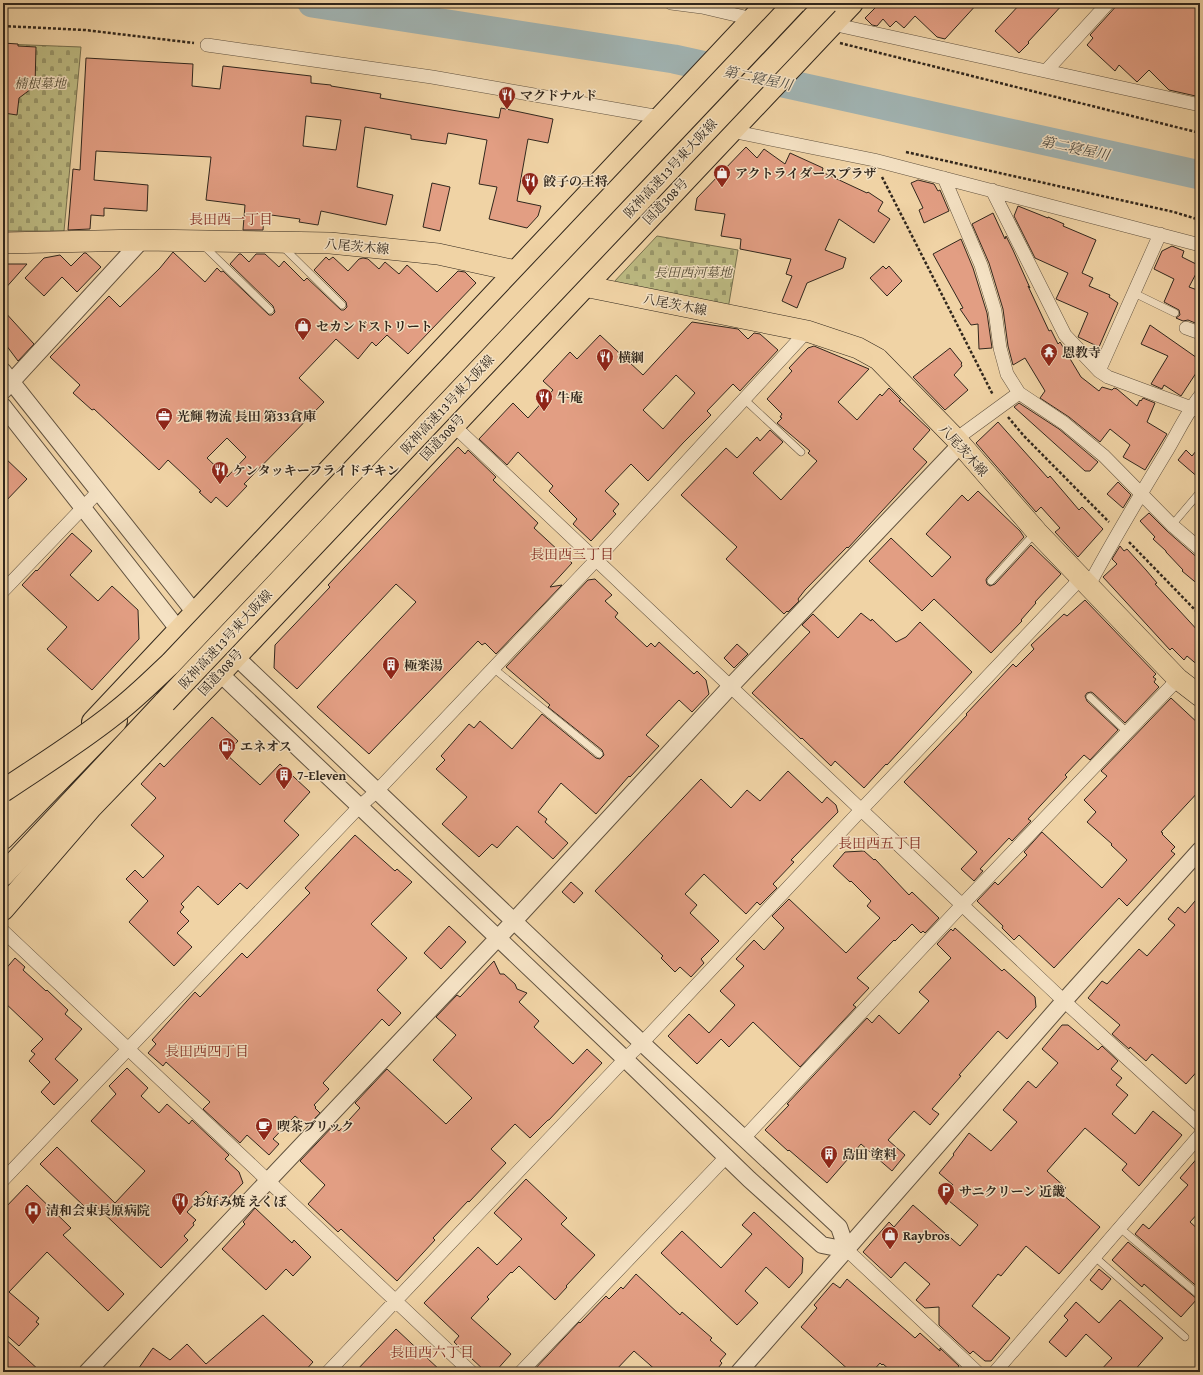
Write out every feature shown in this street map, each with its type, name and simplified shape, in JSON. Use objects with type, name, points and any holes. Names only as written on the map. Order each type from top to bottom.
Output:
[{"type":"highway","points":[[3,817],[768,3]]},
{"type":"highway","name":"阪神高速13号東大阪線","points":[[3,838],[171,663],[795,3]]},
{"type":"highway","name":"阪神高速13号東大阪線","points":[[3,876],[827,3]]},
{"type":"highway","name":"国道308号","points":[[3,909],[91,807],[219,674],[852,3]]},
{"type":"highway","points":[[3,791],[83,738],[144,690],[171,663]]},
{"type":"main road","name":"八尾茨木線","points":[[3,243],[142,240],[330,243],[438,254],[584,286],[807,331],[858,348],[878,359],[958,442],[1037,532],[1178,679],[1200,696]]},
{"type":"street","points":[[671,3],[703,5],[748,25]]},
{"type":"street","points":[[1046,71],[1108,3]]},
{"type":"street","points":[[826,31],[1046,71],[1200,106]]},
{"type":"street","points":[[207,45],[666,111]]},
{"type":"street","points":[[737,125],[1200,245]]},
{"type":"street","points":[[944,178],[982,265],[995,311],[1000,348],[1007,374],[1019,393],[1064,423],[1104,456],[1172,525],[1200,550]]},
{"type":"street","points":[[992,190],[1065,335],[1099,372],[1108,377],[1196,409]]},
{"type":"street","points":[[1099,372],[1160,234]]},
{"type":"street","points":[[142,240],[6,381],[98,492],[195,614],[235,656],[743,1139],[839,1227],[847,1250],[977,1372]]},
{"type":"street","points":[[1186,328],[1200,333]]},
{"type":"street","points":[[3,1180],[359,807],[377,791],[596,560],[807,331]]},
{"type":"street","points":[[87,1372],[514,921],[958,442],[1019,393]]},
{"type":"street","points":[[328,1372],[625,1059],[642,1043],[861,810],[1085,581],[1142,493],[1173,441],[1196,409],[1200,396]]},
{"type":"street","points":[[3,406],[179,631],[219,674],[727,1156],[749,1179],[822,1245],[847,1250]]},
{"type":"street","points":[[453,425],[1064,1001],[1200,1125]]},
{"type":"street","points":[[3,591],[98,492]]},
{"type":"street","points":[[743,1139],[962,905],[1178,679]]},
{"type":"street","points":[[739,1372],[1064,1001],[1200,850]]},
{"type":"street","points":[[3,931],[471,1372]]},
{"type":"street","points":[[995,1372],[1200,1135]]},
{"type":"street","points":[[521,1372],[727,1156]]},
{"type":"lane","points":[[199,241],[270,310]]},
{"type":"lane","points":[[278,242],[342,305]]},
{"type":"lane","points":[[1134,292],[1174,313]]},
{"type":"lane","points":[[744,399],[801,452]]},
{"type":"lane","points":[[1172,525],[1200,492]]},
{"type":"lane","points":[[991,581],[1037,532]]},
{"type":"lane","points":[[493,668],[599,754]]},
{"type":"lane","points":[[1090,697],[1127,732]]},
{"type":"lane","points":[[1120,1228],[1198,1294]]},
{"type":"lane","points":[[1095,1257],[1186,1337]]},
{"type":"path","points":[[3,26],[85,30],[207,45]]},
{"type":"path","points":[[826,31],[1200,133]]},
{"type":"path","points":[[903,151],[1166,210],[1200,220]]},
{"type":"green space","name":"楠根墓地","points":[[3,44],[81,47],[64,231],[3,231]]},
{"type":"green space","name":"長田西河墓地","points":[[657,236],[738,250],[728,309],[613,283]]},
{"type":"building","points":[[880,3],[978,3],[945,39],[937,37],[915,16],[904,28],[896,21],[890,27],[883,19],[877,26],[872,25],[865,18]]},
{"type":"building","points":[[1021,3],[1064,3],[1019,53],[995,31]]},
{"type":"building","points":[[1119,3],[1200,3],[1200,97],[1169,90],[1149,70],[1137,82],[1119,65],[1115,71],[1087,45],[1093,38],[1090,35]]},
{"type":"building","points":[[3,43],[36,47],[35,86],[19,98],[17,115],[4,113],[6,99],[3,97]]},
{"type":"building","points":[[86,58],[193,64],[192,86],[220,89],[223,66],[311,76],[311,83],[381,94],[380,98],[499,118],[501,108],[553,119],[548,143],[528,139],[517,201],[541,206],[538,216],[527,228],[489,219],[497,187],[479,184],[487,140],[448,133],[446,144],[411,139],[411,135],[365,127],[357,187],[393,195],[386,225],[321,211],[318,225],[299,222],[300,219],[264,214],[263,230],[243,230],[245,205],[206,200],[211,157],[96,151],[94,180],[148,185],[147,211],[104,208],[104,216],[91,215],[90,229],[68,230],[73,169],[80,170]],"holes":[[[306,116],[341,120],[336,150],[303,146]]]},
{"type":"building","points":[[746,147],[757,158],[764,149],[785,164],[790,153],[823,168],[822,172],[867,193],[868,192],[883,202],[878,211],[890,219],[874,243],[839,219],[825,250],[846,258],[843,268],[807,283],[797,308],[782,301],[792,276],[786,274],[791,259],[740,249],[741,239],[721,236],[725,214],[695,210],[697,198]]},
{"type":"building","points":[[918,180],[934,184],[938,191],[940,190],[949,211],[924,223],[919,210],[923,208],[911,183]]},
{"type":"building","points":[[432,183],[450,187],[440,231],[423,227]]},
{"type":"building","points":[[1018,206],[1048,217],[1064,224],[1063,226],[1096,240],[1082,273],[1093,278],[1089,286],[1110,295],[1109,297],[1118,303],[1099,347],[1078,337],[1088,313],[1056,299],[1068,273],[1035,258],[1014,216]]},
{"type":"building","points":[[993,213],[1005,239],[1006,236],[1013,250],[1049,331],[1051,330],[1058,344],[1060,342],[1081,377],[1099,391],[1102,387],[1112,390],[1114,388],[1117,389],[1137,406],[1143,398],[1155,403],[1147,422],[1167,434],[1145,470],[1123,457],[1130,445],[1110,429],[1100,442],[1069,417],[1040,398],[1045,391],[1025,358],[1013,365],[1008,346],[1003,309],[989,263],[972,224]]},
{"type":"building","points":[[961,239],[973,268],[987,313],[992,348],[979,349],[978,324],[971,325],[960,309],[963,308],[933,254]]},
{"type":"building","points":[[1172,246],[1184,251],[1182,257],[1200,266],[1189,287],[1200,291],[1196,299],[1200,301],[1200,325],[1188,320],[1183,321],[1176,318],[1180,315],[1179,310],[1164,302],[1174,279],[1154,269],[1162,251]]},
{"type":"building","points":[[173,252],[205,282],[217,268],[221,272],[223,271],[269,315],[272,315],[275,312],[273,306],[230,264],[239,254],[241,254],[249,262],[256,254],[265,254],[279,267],[284,261],[304,281],[307,278],[341,310],[344,310],[347,307],[346,302],[314,270],[326,257],[329,260],[333,257],[348,271],[359,259],[363,258],[368,259],[379,269],[385,262],[399,274],[407,265],[437,292],[458,271],[465,272],[476,283],[408,354],[387,335],[376,346],[372,342],[358,359],[336,339],[299,378],[324,402],[244,484],[247,486],[227,507],[216,497],[211,503],[199,492],[201,491],[168,460],[159,470],[94,409],[92,410],[73,393],[80,385],[50,357],[109,296],[120,307],[160,268]],"holes":[[[227,438],[246,457],[227,477],[207,458]]]},
{"type":"building","points":[[84,253],[86,253],[101,267],[77,292],[62,277],[44,296],[25,278],[44,258],[60,255],[71,266]]},
{"type":"building","points":[[3,264],[27,264],[3,291]]},
{"type":"building","points":[[883,266],[886,269],[889,266],[902,281],[887,296],[870,278]]},
{"type":"building","points":[[3,310],[34,344],[18,361],[3,341]]},
{"type":"building","points":[[692,322],[738,329],[748,339],[754,333],[760,334],[778,350],[740,391],[733,384],[707,411],[711,415],[648,481],[631,464],[605,491],[619,504],[613,511],[616,514],[591,541],[573,524],[577,519],[549,491],[553,486],[518,452],[507,465],[479,439],[513,403],[528,418],[553,390],[543,381],[570,352],[577,359],[600,335],[643,375]],"holes":[[[676,375],[695,393],[663,429],[643,410]]]},
{"type":"building","points":[[1150,325],[1200,360],[1200,367],[1181,396],[1164,385],[1162,389],[1151,384],[1168,356],[1141,344]]},
{"type":"building","points":[[814,346],[869,369],[838,402],[857,420],[880,394],[882,396],[889,388],[901,400],[899,401],[930,430],[913,449],[927,462],[848,548],[847,547],[805,590],[798,599],[799,601],[784,614],[726,559],[737,547],[681,495],[726,448],[737,458],[757,437],[760,441],[770,430],[783,442],[753,473],[781,500],[817,461],[808,453],[810,451],[777,423],[782,418],[780,417],[782,414],[767,399],[792,371],[789,368],[808,348]]},
{"type":"building","points":[[950,348],[962,363],[962,366],[954,375],[968,390],[945,410],[913,377]]},
{"type":"building","points":[[1019,403],[1059,429],[1098,462],[1090,471],[1085,471],[1014,407]]},
{"type":"building","points":[[998,422],[1048,478],[1050,476],[1079,510],[1082,507],[1103,529],[1078,557],[1055,532],[1060,528],[1041,507],[1036,512],[976,443]]},
{"type":"building","points":[[1200,446],[1200,479],[1178,460],[1186,450],[1192,456]]},
{"type":"building","points":[[458,447],[465,454],[468,450],[496,477],[493,480],[538,523],[534,528],[572,563],[550,587],[562,585],[496,654],[485,643],[482,645],[478,641],[369,754],[317,707],[416,602],[396,584],[297,689],[274,668],[275,645],[330,587],[328,585]]},
{"type":"building","points":[[3,456],[27,479],[3,504]]},
{"type":"building","points":[[1118,482],[1131,495],[1123,508],[1107,494]]},
{"type":"building","points":[[978,491],[1020,531],[1024,537],[987,578],[987,584],[990,586],[995,584],[1031,545],[1061,574],[1035,602],[1036,603],[1021,620],[1022,621],[991,653],[934,599],[922,611],[869,561],[891,538],[932,577],[951,557],[926,534],[962,495],[968,501]]},
{"type":"building","points":[[1149,513],[1200,560],[1200,586],[1182,571],[1183,570],[1166,551],[1153,539],[1155,537],[1140,521]]},
{"type":"building","points":[[72,533],[92,551],[70,575],[98,601],[112,586],[138,610],[139,639],[92,690],[47,649],[67,627],[22,585]]},
{"type":"building","points":[[1120,546],[1124,551],[1127,549],[1157,583],[1155,584],[1200,633],[1200,667],[1187,656],[1184,660],[1172,648],[1170,650],[1103,577],[1117,564],[1112,559]]},
{"type":"building","points":[[595,579],[612,595],[605,601],[618,613],[615,617],[647,647],[651,643],[655,647],[659,642],[694,674],[697,671],[706,680],[709,694],[692,712],[679,700],[646,735],[659,746],[630,777],[629,776],[596,814],[561,783],[538,812],[547,819],[545,822],[568,843],[553,859],[517,826],[497,848],[492,844],[479,857],[442,824],[467,797],[436,769],[445,760],[441,756],[469,724],[474,728],[480,721],[512,749],[542,714],[596,758],[600,759],[604,755],[602,750],[548,707],[550,705],[506,667],[588,580]]},
{"type":"building","points":[[1085,600],[1156,674],[1153,677],[1156,679],[1154,682],[1159,687],[1125,723],[1093,693],[1087,693],[1085,696],[1087,701],[1118,730],[1090,760],[1084,755],[1065,775],[1067,777],[1028,819],[1031,821],[1012,841],[1009,838],[980,869],[983,871],[974,881],[961,869],[977,852],[904,782],[1013,664],[1016,667],[1034,649],[1031,645],[1064,614],[1067,616]]},
{"type":"building","points":[[861,613],[871,621],[872,619],[896,642],[906,637],[920,622],[972,672],[864,788],[835,761],[831,766],[752,693],[810,632],[802,625],[813,614],[838,638]]},
{"type":"building","points":[[737,644],[748,654],[734,668],[724,658]]},
{"type":"building","points":[[1171,698],[1200,725],[1200,790],[1161,832],[1175,847],[1171,851],[1175,854],[1127,906],[1119,898],[1054,968],[1019,935],[1014,940],[1002,928],[1003,926],[977,901],[995,882],[998,885],[1027,855],[1024,852],[1042,832],[1102,888],[1127,860],[1111,845],[1112,844],[1087,822],[1096,812],[1084,800],[1107,776],[1101,771]]},
{"type":"building","points":[[212,717],[238,741],[226,754],[260,785],[280,764],[310,792],[284,821],[299,835],[247,889],[240,883],[218,905],[198,886],[181,904],[184,907],[180,912],[189,921],[177,933],[192,947],[174,966],[129,922],[148,901],[126,879],[135,870],[143,878],[164,856],[131,825],[156,798],[141,784],[160,763],[164,767]]},
{"type":"building","points":[[788,771],[822,803],[827,797],[836,805],[838,812],[791,860],[794,862],[773,884],[777,888],[760,905],[757,902],[746,914],[704,874],[685,894],[697,905],[690,913],[719,941],[701,959],[704,963],[691,977],[680,967],[675,972],[661,958],[663,956],[595,891],[701,779],[731,808],[747,790],[760,801]]},
{"type":"building","points":[[355,835],[395,871],[397,869],[412,882],[371,924],[407,958],[377,990],[401,1013],[389,1026],[382,1019],[323,1083],[329,1089],[314,1105],[320,1113],[307,1126],[295,1116],[273,1139],[279,1144],[269,1155],[247,1135],[240,1143],[203,1109],[210,1102],[166,1062],[163,1066],[148,1053],[156,1044],[152,1040],[195,992],[200,997],[242,953],[247,958],[310,893],[305,888]]},
{"type":"building","points":[[864,851],[874,860],[875,859],[909,895],[912,892],[939,918],[925,933],[923,931],[921,933],[912,924],[857,978],[869,988],[853,1005],[856,1007],[800,1067],[753,1022],[729,1047],[721,1039],[697,1064],[668,1036],[689,1014],[709,1033],[735,1005],[720,991],[744,966],[736,959],[754,940],[764,950],[784,928],[772,916],[789,899],[846,953],[880,918],[867,906],[871,901],[833,866],[845,852]]},
{"type":"building","points":[[571,882],[583,893],[574,903],[562,892]]},
{"type":"building","points":[[1200,895],[1200,1068],[1186,1084],[1152,1054],[1146,1061],[1130,1047],[1129,1049],[1112,1034],[1120,1025],[1088,998],[1102,981],[1107,984],[1139,949],[1147,956],[1175,925],[1168,919],[1178,907],[1185,913]]},
{"type":"building","points":[[449,926],[466,942],[441,969],[424,953]]},
{"type":"building","points":[[955,928],[1002,971],[1004,969],[1035,997],[1036,1007],[1007,1039],[998,1031],[959,1075],[961,1076],[932,1109],[939,1114],[930,1125],[914,1111],[888,1140],[905,1155],[892,1171],[861,1144],[827,1183],[765,1130],[789,1105],[787,1104],[867,1018],[872,1023],[879,1015],[899,1034],[929,1001],[919,992],[951,958],[937,944],[951,929],[953,931]]},
{"type":"building","points":[[15,958],[25,967],[23,970],[68,1010],[65,1014],[82,1029],[55,1059],[78,1080],[54,1105],[41,1092],[50,1082],[29,1061],[35,1054],[31,1051],[43,1039],[3,1001],[3,972]]},
{"type":"building","points":[[494,961],[500,974],[504,974],[515,984],[517,989],[527,993],[519,1002],[539,1021],[534,1027],[573,1064],[587,1049],[602,1063],[549,1120],[530,1138],[515,1124],[491,1149],[506,1163],[433,1238],[435,1240],[397,1281],[341,1229],[338,1232],[308,1204],[325,1185],[300,1161],[333,1126],[339,1131],[360,1108],[355,1103],[387,1069],[446,1124],[472,1098],[433,1060],[456,1035],[436,1017],[457,995],[460,997]]},
{"type":"building","points":[[1062,1025],[1068,1025],[1098,1050],[1102,1046],[1118,1061],[1111,1069],[1122,1078],[1116,1085],[1128,1095],[1112,1114],[1135,1134],[1153,1111],[1182,1135],[1139,1186],[1122,1170],[1127,1164],[1085,1128],[1047,1171],[1066,1188],[1061,1193],[1100,1227],[1059,1274],[1026,1246],[1001,1276],[998,1274],[972,1306],[1010,1338],[991,1361],[985,1361],[973,1351],[970,1354],[939,1325],[939,1307],[925,1308],[916,1300],[930,1284],[905,1262],[891,1278],[863,1252],[889,1222],[894,1227],[913,1205],[960,1246],[978,1225],[943,1196],[953,1185],[939,1173],[969,1133],[991,1151],[1017,1122],[1003,1110],[1028,1081],[1036,1088],[1058,1063],[1042,1049]]},
{"type":"building","points":[[127,1068],[148,1088],[141,1096],[159,1113],[167,1104],[189,1124],[192,1120],[229,1155],[225,1159],[239,1172],[243,1183],[221,1206],[206,1191],[187,1212],[196,1220],[193,1223],[194,1225],[184,1236],[188,1240],[161,1268],[92,1202],[86,1208],[40,1164],[57,1147],[115,1203],[145,1171],[91,1121],[116,1094],[109,1086]]},
{"type":"building","points":[[1200,1155],[1200,1211],[1190,1222],[1200,1231],[1200,1289],[1135,1234],[1143,1224],[1149,1229],[1188,1185],[1180,1178]]},
{"type":"building","points":[[526,1179],[567,1218],[561,1224],[595,1255],[555,1300],[519,1266],[512,1273],[511,1272],[487,1297],[489,1299],[471,1318],[511,1354],[495,1372],[486,1372],[454,1342],[459,1336],[424,1303],[478,1247],[497,1265],[522,1239],[494,1213]]},
{"type":"building","points":[[27,1185],[71,1228],[63,1235],[124,1294],[108,1311],[47,1252],[9,1292],[39,1318],[36,1322],[39,1324],[19,1346],[3,1332],[3,1210]]},
{"type":"building","points":[[255,1208],[292,1243],[294,1240],[311,1257],[293,1276],[286,1269],[266,1290],[222,1249],[245,1224],[243,1222]]},
{"type":"building","points":[[754,1212],[803,1258],[802,1273],[789,1288],[766,1267],[745,1291],[758,1303],[737,1325],[661,1253],[682,1231],[721,1268],[752,1234],[742,1225]]},
{"type":"building","points":[[1128,1242],[1197,1299],[1181,1317],[1144,1284],[1142,1287],[1112,1260]]},
{"type":"building","points":[[1099,1269],[1111,1279],[1102,1290],[1090,1280]]},
{"type":"building","points":[[636,1274],[680,1315],[682,1312],[712,1338],[710,1340],[726,1354],[720,1361],[722,1363],[715,1372],[658,1372],[634,1351],[614,1372],[532,1372],[579,1322],[580,1323],[606,1296],[609,1299],[621,1287],[623,1289]]},
{"type":"building","points":[[847,1279],[915,1338],[920,1333],[940,1351],[940,1348],[959,1366],[954,1372],[892,1372],[880,1363],[872,1372],[851,1372],[801,1327],[817,1308],[814,1305],[833,1283],[840,1288]]},
{"type":"building","points":[[1120,1300],[1163,1338],[1133,1372],[1099,1372],[1112,1358],[1086,1334],[1066,1357],[1049,1342],[1068,1320],[1064,1316],[1076,1302],[1099,1323]]},
{"type":"building","points":[[263,1315],[313,1362],[304,1372],[136,1372],[153,1348],[170,1360],[187,1344],[206,1364]]},
{"type":"building","points":[[396,1329],[442,1372],[355,1372]]},
{"type":"building","points":[[3,1337],[41,1372],[3,1372]]},
{"type":"waterway","name":"第二寝屋川","points":[[312,3],[674,59],[1200,175]]},
{"type":"place","name":"マクドナルド","points":[[507,110]]},
{"type":"place","name":"アクトライダースプラザ","points":[[722,188]]},
{"type":"place","name":"餃子の王将","points":[[530,196]]},
{"type":"place","name":"セカンドストリート","points":[[303,341]]},
{"type":"place","name":"恩教寺","points":[[1049,367]]},
{"type":"place","name":"横綱","points":[[605,372]]},
{"type":"place","name":"牛庵","points":[[544,412]]},
{"type":"place","name":"光輝 物流 長田 第33倉庫","points":[[164,431]]},
{"type":"place","name":"ケンタッキーフライドチキン","points":[[220,485]]},
{"type":"place","name":"極楽湯","points":[[391,680]]},
{"type":"place","name":"エネオス","points":[[227,761]]},
{"type":"place","name":"7-Eleven","points":[[284,790]]},
{"type":"place","name":"喫茶ブリック","points":[[264,1141]]},
{"type":"place","name":"島田 塗料","points":[[829,1169]]},
{"type":"place","name":"サニクリーン 近畿","points":[[946,1206]]},
{"type":"place","name":"お好み焼 えくぼ","points":[[180,1216]]},
{"type":"place","name":"清和会東長原病院","points":[[33,1225]]},
{"type":"place","name":"Raybros","points":[[890,1250]]},
{"type":"district","name":"長田西一丁目","points":[[231,219]]},
{"type":"district","name":"長田西三丁目","points":[[572,554]]},
{"type":"district","name":"長田西五丁目","points":[[880,843]]},
{"type":"district","name":"長田西四丁目","points":[[207,1051]]},
{"type":"district","name":"長田西六丁目","points":[[432,1352]]}]
